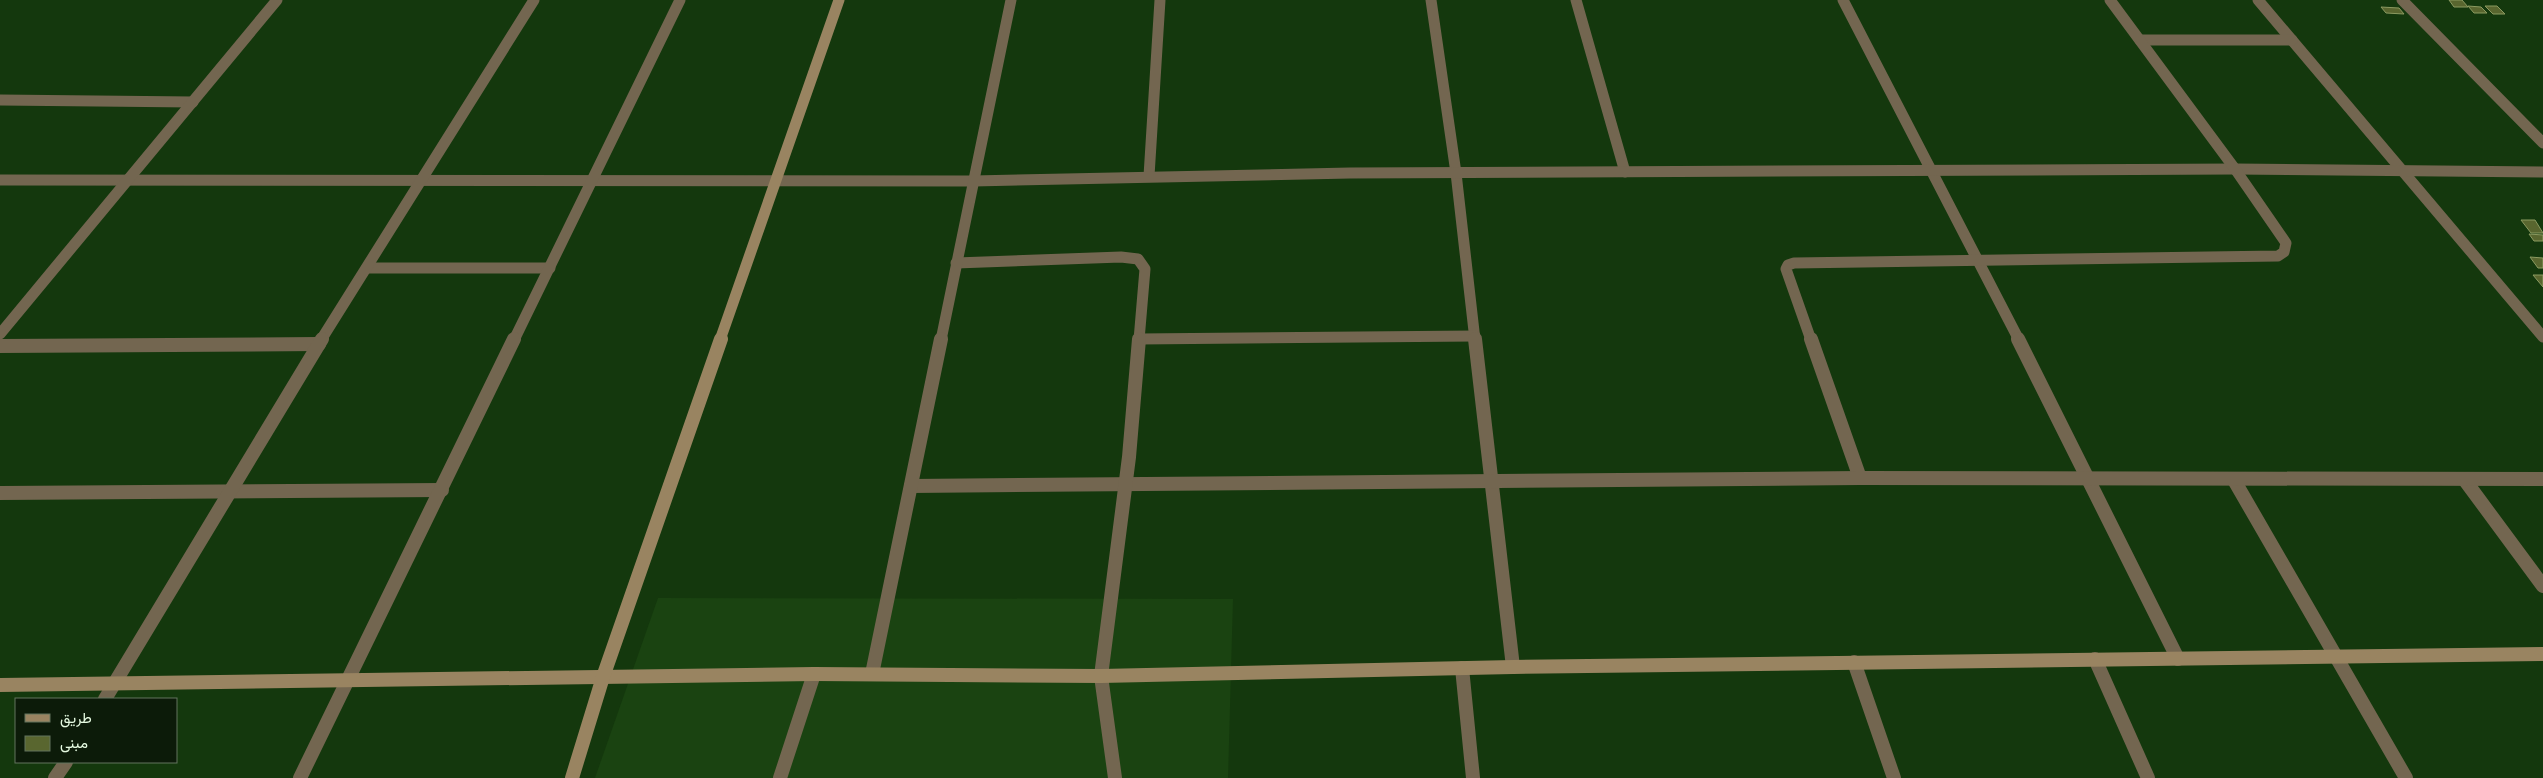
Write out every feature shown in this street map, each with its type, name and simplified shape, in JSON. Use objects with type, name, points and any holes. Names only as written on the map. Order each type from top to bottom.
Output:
[{"type":"street","points":[[0,334],[277,0]]},
{"type":"street","points":[[106,698],[319,344],[534,0]]},
{"type":"street","points":[[300,778],[680,0]]},
{"type":"street","points":[[572,778],[603,677],[839,0]]},
{"type":"street","points":[[872,674],[1011,0]]},
{"type":"street","points":[[1149,176],[1160,0]]},
{"type":"street","points":[[1431,0],[1456,173],[1513,667]]},
{"type":"street","points":[[1576,0],[1625,172]]},
{"type":"street","points":[[1843,0],[1980,262],[2052,410],[2090,479],[2178,659]]},
{"type":"street","points":[[1860,478],[1786,269],[1788,265],[1794,263],[1980,262],[2278,256],[2284,252],[2286,244],[2235,169],[2110,0]]},
{"type":"street","points":[[2258,0],[2543,337]]},
{"type":"street","points":[[2402,0],[2543,143]]},
{"type":"street","points":[[2140,40],[2292,40]]},
{"type":"street","points":[[0,100],[193,102]]},
{"type":"street","points":[[0,180],[129,179],[421,182],[973,181],[1149,176],[1932,170],[2401,169],[2543,172]]},
{"type":"street","points":[[956,263],[1138,259],[1145,269],[1125,486],[1101,676],[1115,778]]},
{"type":"street","points":[[367,268],[550,268]]},
{"type":"street","points":[[1139,339],[1475,336]]},
{"type":"street","points":[[0,346],[319,344]]},
{"type":"street","points":[[911,486],[1125,486],[1860,478],[2543,479]]},
{"type":"street","points":[[2464,479],[2543,586]]},
{"type":"street","points":[[2234,480],[2406,778]]},
{"type":"street","points":[[0,493],[442,490]]},
{"type":"street","points":[[0,685],[814,674],[1101,676],[1513,667],[2543,654]]},
{"type":"street","points":[[2095,659],[2148,778]]},
{"type":"street","points":[[1854,662],[1894,778]]},
{"type":"street","points":[[1462,668],[1473,778]]},
{"type":"street","points":[[780,778],[814,674]]},
{"type":"street","points":[[56,778],[65,763]]},
{"type":"shaded area","points":[[658,598],[1233,599],[1228,778],[595,778]]},
{"type":"building","points":[[2449,0],[2462,0],[2468,7],[2454,7]]},
{"type":"building","points":[[2468,6],[2481,7],[2487,13],[2474,13]]},
{"type":"building","points":[[2485,6],[2497,6],[2505,14],[2493,14]]},
{"type":"building","points":[[2381,7],[2399,8],[2404,14],[2386,13]]},
{"type":"building","points":[[2521,220],[2535,220],[2543,233],[2531,233]]},
{"type":"building","points":[[2529,234],[2543,235],[2543,241],[2534,241]]},
{"type":"building","points":[[2530,257],[2543,258],[2543,268],[2538,268]]},
{"type":"building","points":[[2533,275],[2543,275],[2543,287]]}]
